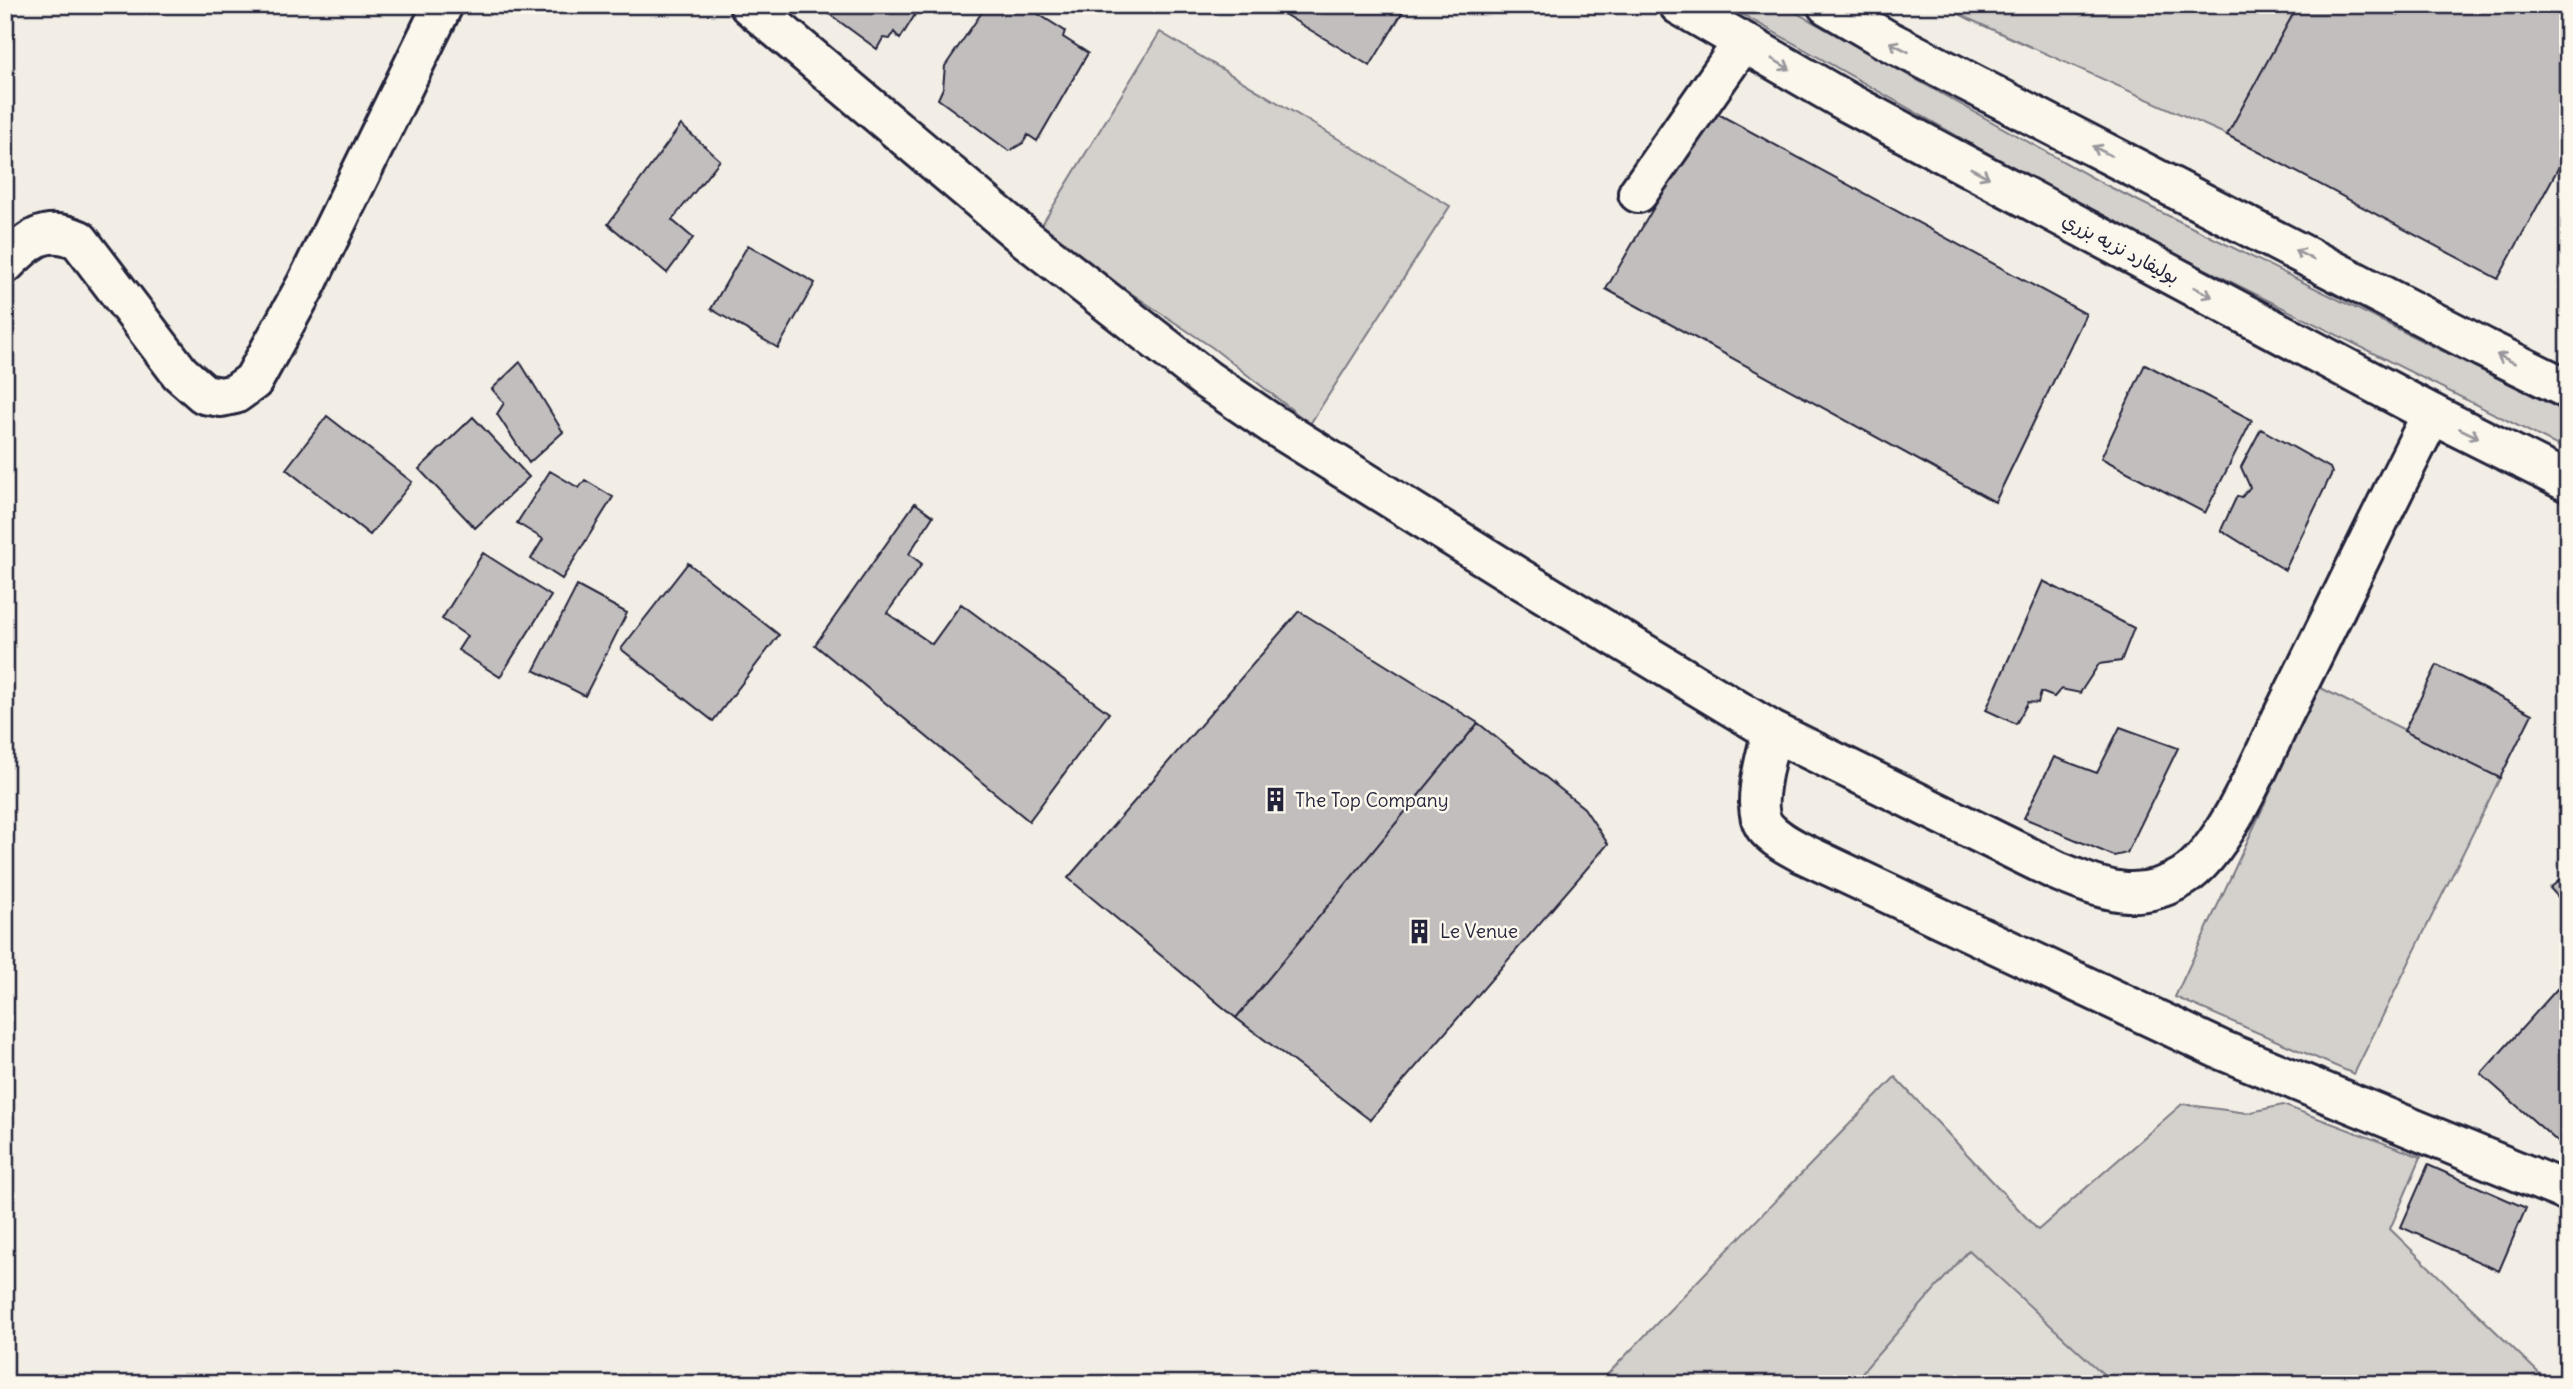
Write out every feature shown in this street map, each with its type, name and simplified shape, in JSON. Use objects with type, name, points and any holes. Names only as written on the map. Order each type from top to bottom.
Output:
[{"type":"main road","points":[[5,264],[38,235],[63,233],[79,240],[180,373],[204,394],[221,397],[235,394],[253,381],[306,285],[443,5]]},
{"type":"main road","points":[[749,5],[1024,237],[1207,380],[1275,426],[1507,571],[1772,731],[2057,871],[2104,890],[2121,893],[2143,891],[2176,880],[2185,876],[2213,851],[2248,786],[2432,414]]},
{"type":"main road","name":"بوليفارد نزيه بزري","points":[[1679,5],[1847,102],[2432,414],[2568,482]]},
{"type":"main road","points":[[1827,5],[1885,39],[2484,348],[2568,388]]},
{"type":"main road","points":[[1638,192],[1743,42]]},
{"type":"main road","points":[[1772,731],[1762,776],[1759,807],[1763,825],[1777,838],[1800,852],[2219,1049],[2568,1192]]},
{"type":"shaded area","points":[[1726,5],[1782,5],[2104,184],[2568,413],[2568,451],[2088,210]]},
{"type":"shaded area","points":[[1943,5],[2300,5],[2227,135]]},
{"type":"shaded area","points":[[1160,32],[1450,206],[1310,424],[1213,348],[1038,231]]},
{"type":"shaded area","points":[[2319,687],[2500,778],[2354,1074],[2175,997]]},
{"type":"shaded area","points":[[1895,1077],[2038,1230],[2182,1104],[2247,1113],[2283,1105],[2421,1157],[2390,1229],[2550,1384],[2114,1384],[1969,1250],[1852,1384],[1598,1384]]},
{"type":"shaded area","points":[[1969,1250],[1999,1280],[2114,1384],[1852,1384]]},
{"type":"building","points":[[817,5],[921,5],[900,39],[894,32],[890,39],[883,38],[877,49]]},
{"type":"building","points":[[987,5],[1024,5],[1065,31],[1063,37],[1088,53],[1037,141],[1028,135],[1023,143],[1009,151],[938,99],[943,88],[945,66]]},
{"type":"building","points":[[1269,5],[1407,5],[1370,66]]},
{"type":"building","points":[[2298,5],[2568,5],[2568,150],[2498,279],[2227,135]]},
{"type":"building","points":[[1711,110],[2086,314],[1995,502],[1606,289]]},
{"type":"building","points":[[681,125],[720,160],[672,220],[693,238],[667,273],[608,224]]},
{"type":"building","points":[[748,245],[815,283],[778,348],[711,309]]},
{"type":"building","points":[[520,362],[563,432],[529,463],[497,414],[504,403],[492,389]]},
{"type":"building","points":[[2145,364],[2252,420],[2205,513],[2101,458]]},
{"type":"building","points":[[327,416],[412,482],[370,535],[286,469]]},
{"type":"building","points":[[473,417],[529,477],[475,528],[419,469]]},
{"type":"building","points":[[2261,429],[2330,468],[2332,473],[2285,570],[2221,530],[2237,496],[2242,497],[2250,487],[2241,467]]},
{"type":"building","points":[[550,471],[579,488],[585,480],[613,497],[562,579],[531,559],[543,539],[517,523]]},
{"type":"building","points":[[915,503],[933,516],[909,554],[922,564],[887,613],[932,644],[961,604],[1109,713],[1029,821],[815,645]]},
{"type":"building","points":[[483,553],[551,596],[500,677],[458,650],[467,636],[442,619]]},
{"type":"building","points":[[688,563],[779,635],[713,721],[621,649]]},
{"type":"building","points":[[2043,581],[2134,628],[2121,661],[2099,664],[2080,693],[2061,689],[2054,697],[2041,692],[2038,703],[2028,702],[2016,724],[1986,710]]},
{"type":"building","points":[[577,586],[627,613],[585,696],[534,670]]},
{"type":"building","name":"The Top Company","points":[[1299,611],[1478,723],[1236,1018],[1068,878]]},
{"type":"building","points":[[2437,665],[2532,714],[2500,778],[2404,731]]},
{"type":"building","name":"Le Venue","points":[[1478,723],[1584,808],[1608,844],[1370,1120],[1236,1018]]},
{"type":"building","points":[[2120,727],[2178,748],[2127,853],[2114,856],[2024,818],[2054,757],[2097,773]]},
{"type":"building","points":[[2568,873],[2568,908],[2550,888]]},
{"type":"building","points":[[2557,989],[2568,999],[2568,1151],[2481,1074]]},
{"type":"building","points":[[2428,1165],[2526,1208],[2499,1271],[2401,1227]]},
{"type":"place","name":"The Top Company","points":[[1275,800]]},
{"type":"place","name":"Le Venue","points":[[1420,931]]}]
